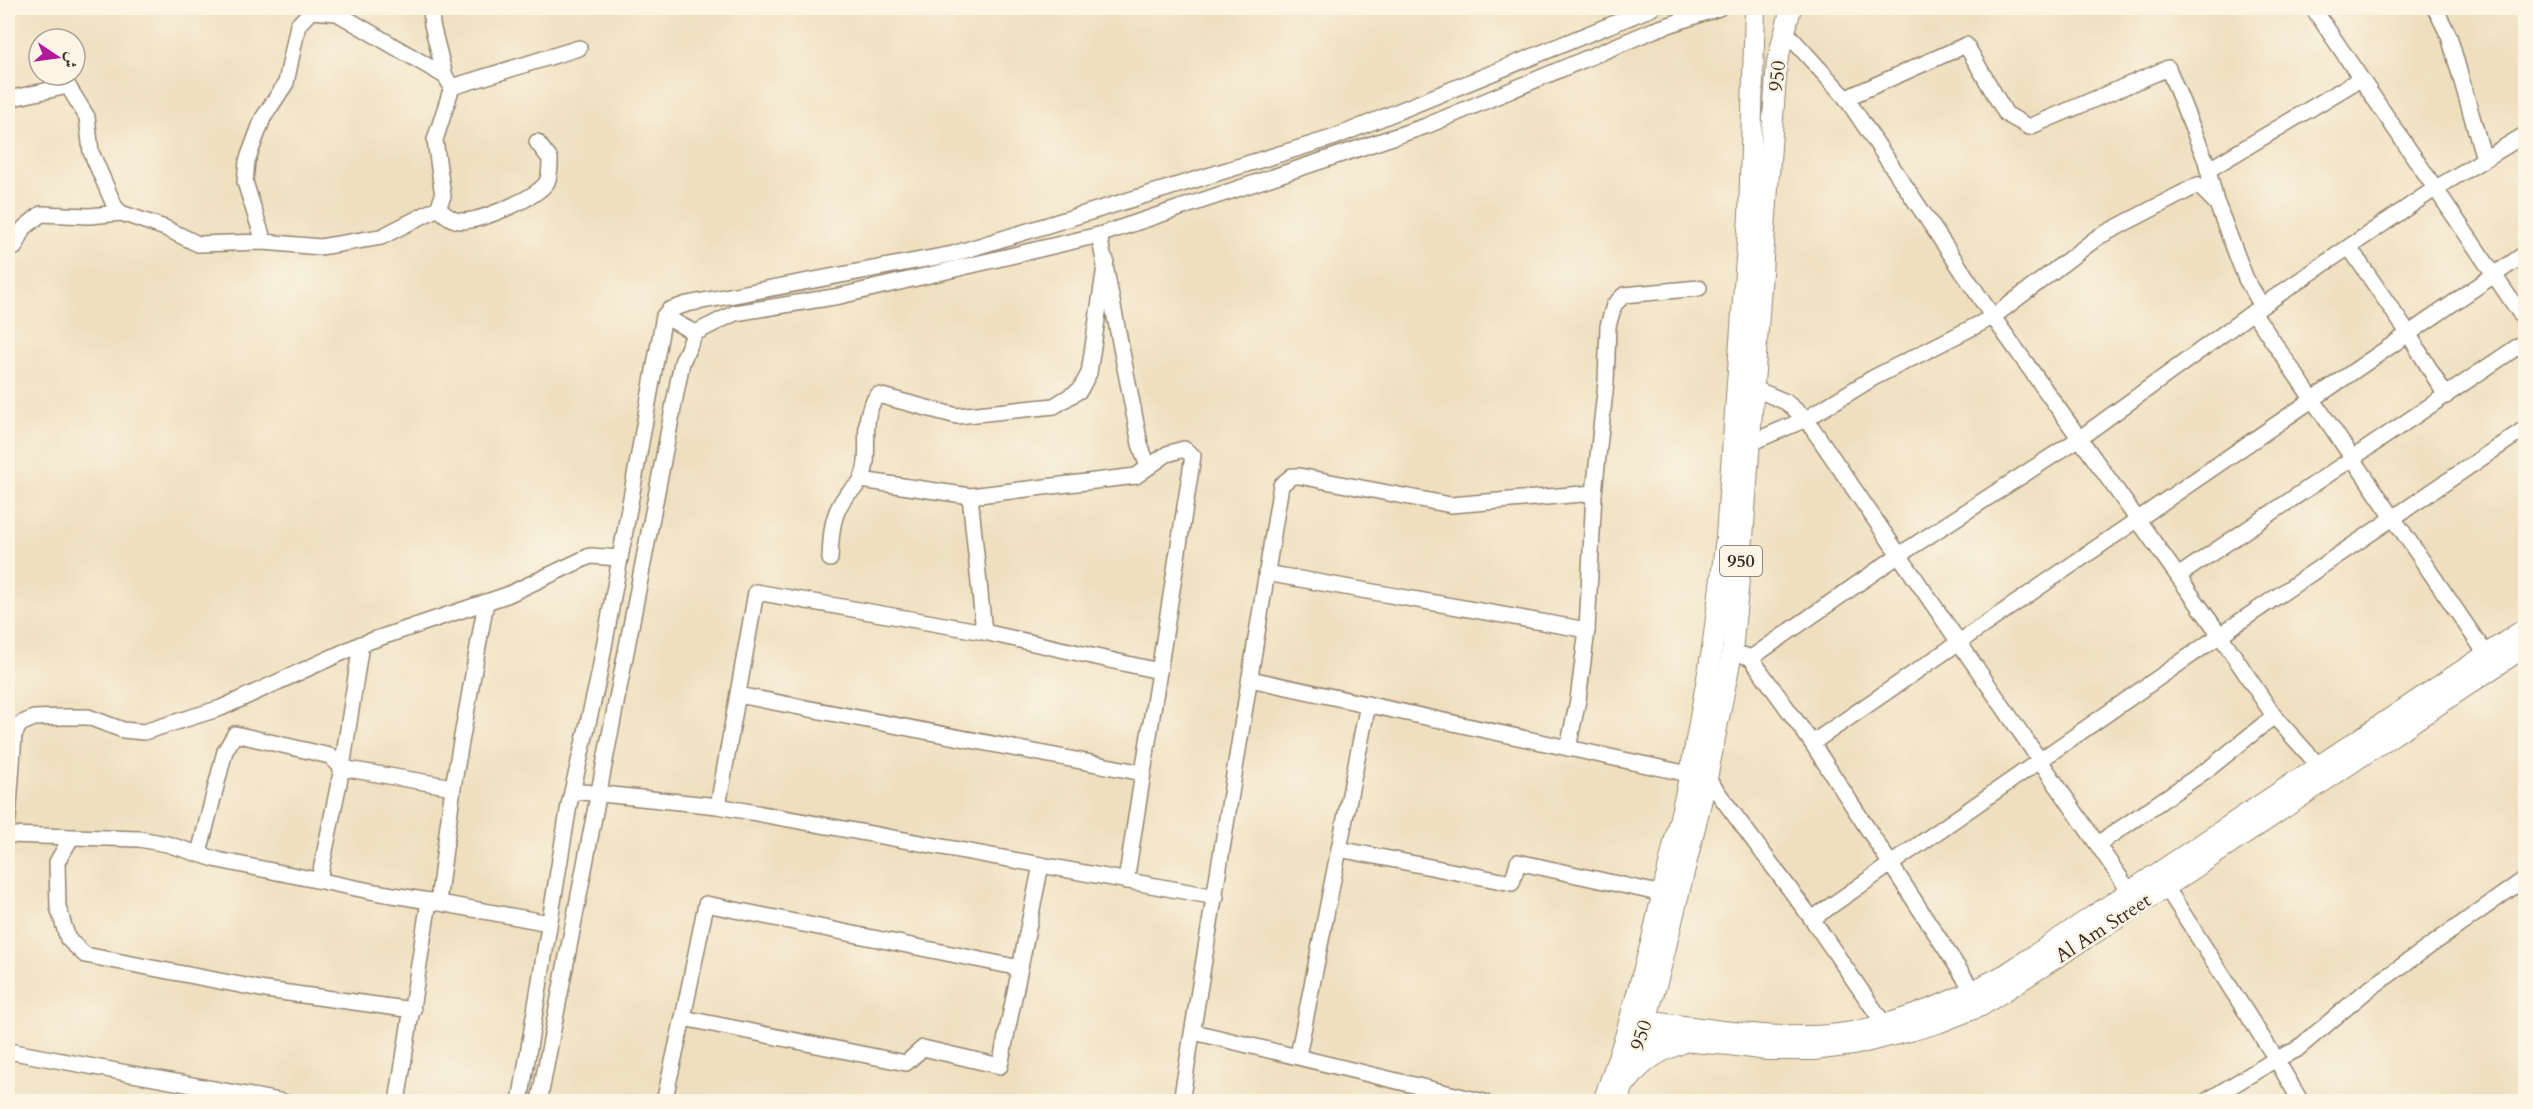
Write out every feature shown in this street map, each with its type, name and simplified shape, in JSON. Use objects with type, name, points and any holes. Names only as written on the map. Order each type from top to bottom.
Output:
[{"type":"main road","name":"950","points":[[1621,1094],[1663,894],[1699,776],[1732,652],[1755,8]]},
{"type":"main road","name":"950","points":[[1603,1101],[1660,971],[1699,776],[1719,603],[1741,443],[1753,388],[1778,62],[1791,8]]},
{"type":"main road","name":"Al Am Street","points":[[1635,1029],[1692,1025],[1788,1036],[1839,1034],[1927,1011],[1973,991],[2007,974],[2526,628]]},
{"type":"main road","name":"Al Am Street","points":[[1635,1029],[1704,1042],[1767,1050],[1813,1050],[1853,1045],[1938,1023],[1982,1005],[2166,887],[2526,646]]},
{"type":"main road","points":[[1660,971],[1658,985],[1661,999],[1668,1011],[1679,1020],[1692,1025]]},
{"type":"main road","points":[[1621,1094],[1638,1067],[1657,1052],[1680,1044],[1704,1042]]},
{"type":"street","points":[[8,249],[15,247],[24,228],[41,214],[89,216],[121,213],[165,228],[198,244],[264,242],[320,247],[381,237],[438,208],[443,196],[435,140],[448,82],[432,26],[431,8]]},
{"type":"street","points":[[520,1101],[573,791],[598,680],[664,316],[669,310],[687,304],[953,254],[1335,137],[1652,8]]},
{"type":"street","points":[[539,1101],[682,362],[695,333],[735,313],[840,296],[1082,237],[1099,235],[1426,126],[1654,30],[1719,8]]},
{"type":"street","points":[[2313,8],[2433,190],[2526,322]]},
{"type":"street","points":[[2435,8],[2449,36],[2484,159]]},
{"type":"street","points":[[264,242],[245,182],[247,161],[263,118],[286,83],[298,25],[312,9],[338,13],[448,82],[579,48]]},
{"type":"street","points":[[1785,30],[1846,98],[1993,317],[2220,635],[2274,716],[2320,767]]},
{"type":"street","points":[[1846,98],[1965,45],[2006,114],[2029,127],[2168,68],[2258,309],[2310,399],[2394,517],[2486,654]]},
{"type":"street","points":[[2208,170],[2360,79]]},
{"type":"street","points":[[8,99],[68,86],[87,117],[91,152],[115,207],[121,213]]},
{"type":"street","points":[[1751,658],[1899,555],[2080,438],[2258,309],[2433,190],[2526,134]]},
{"type":"street","points":[[438,208],[448,218],[460,221],[480,218],[537,193],[548,180],[550,159],[537,142]]},
{"type":"street","points":[[1741,443],[1806,418],[1873,378],[1993,317],[2098,237],[2198,185],[2217,204]]},
{"type":"street","points":[[1077,216],[1082,237]]},
{"type":"street","points":[[1099,235],[1106,260],[1140,444],[1148,467]]},
{"type":"street","points":[[2349,247],[2408,333],[2446,396]]},
{"type":"street","points":[[1812,743],[2136,518],[2526,253]]},
{"type":"street","points":[[830,559],[832,521],[844,497],[861,480],[867,423],[874,400],[878,395],[957,416],[1054,406],[1080,390],[1089,373],[1106,260]]},
{"type":"street","points":[[1568,748],[1578,700],[1587,630],[1594,493],[1606,382],[1608,326],[1614,305],[1624,295],[1699,288]]},
{"type":"street","points":[[664,316],[695,333]]},
{"type":"street","points":[[2178,576],[2526,341]]},
{"type":"street","points":[[1753,388],[1785,402],[1806,418],[2130,892]]},
{"type":"street","points":[[1812,919],[1892,866],[2220,635],[2526,428]]},
{"type":"street","points":[[861,480],[970,496],[1136,476],[1167,454],[1184,449],[1193,456],[1126,881]]},
{"type":"street","points":[[1181,1101],[1216,897],[1281,485],[1292,476],[1451,505],[1594,493]]},
{"type":"street","points":[[632,490],[657,495]]},
{"type":"street","points":[[970,496],[984,632]]},
{"type":"street","points":[[8,819],[14,735],[20,724],[34,718],[88,717],[123,730],[144,732],[221,708],[361,644],[486,602],[590,556],[620,558]]},
{"type":"street","points":[[1266,573],[1587,630]]},
{"type":"street","points":[[718,806],[756,592],[984,632],[1159,671]]},
{"type":"street","points":[[397,1101],[486,602]]},
{"type":"street","points":[[319,880],[342,768],[361,644]]},
{"type":"street","points":[[1732,652],[1751,658],[1812,743],[1973,991]]},
{"type":"street","points":[[1250,679],[1699,776],[1812,919],[1884,1024]]},
{"type":"street","points":[[598,680],[620,685]]},
{"type":"street","points":[[738,695],[1143,773]]},
{"type":"street","points":[[1298,1056],[1368,704]]},
{"type":"street","points":[[2098,844],[2211,767],[2274,716]]},
{"type":"street","points":[[199,853],[225,752],[236,734],[330,756],[342,768],[453,787]]},
{"type":"street","points":[[573,791],[718,806],[1216,897]]},
{"type":"street","points":[[8,835],[139,839],[319,880],[549,923]]},
{"type":"street","points":[[71,838],[57,862],[58,907],[68,939],[85,954],[266,990],[413,1010]]},
{"type":"street","points":[[1339,849],[1512,883],[1518,862],[1663,894]]},
{"type":"street","points":[[683,1018],[906,1063],[923,1048],[1000,1066],[1041,865]]},
{"type":"street","points":[[2205,1101],[2276,1059],[2296,1050],[2365,992],[2526,878]]},
{"type":"street","points":[[2166,887],[2301,1101]]},
{"type":"street","points":[[664,1101],[706,904],[1020,968]]},
{"type":"street","points":[[1194,1032],[1298,1056],[1444,1096],[1484,1101]]},
{"type":"street","points":[[8,1051],[284,1101]]}]
